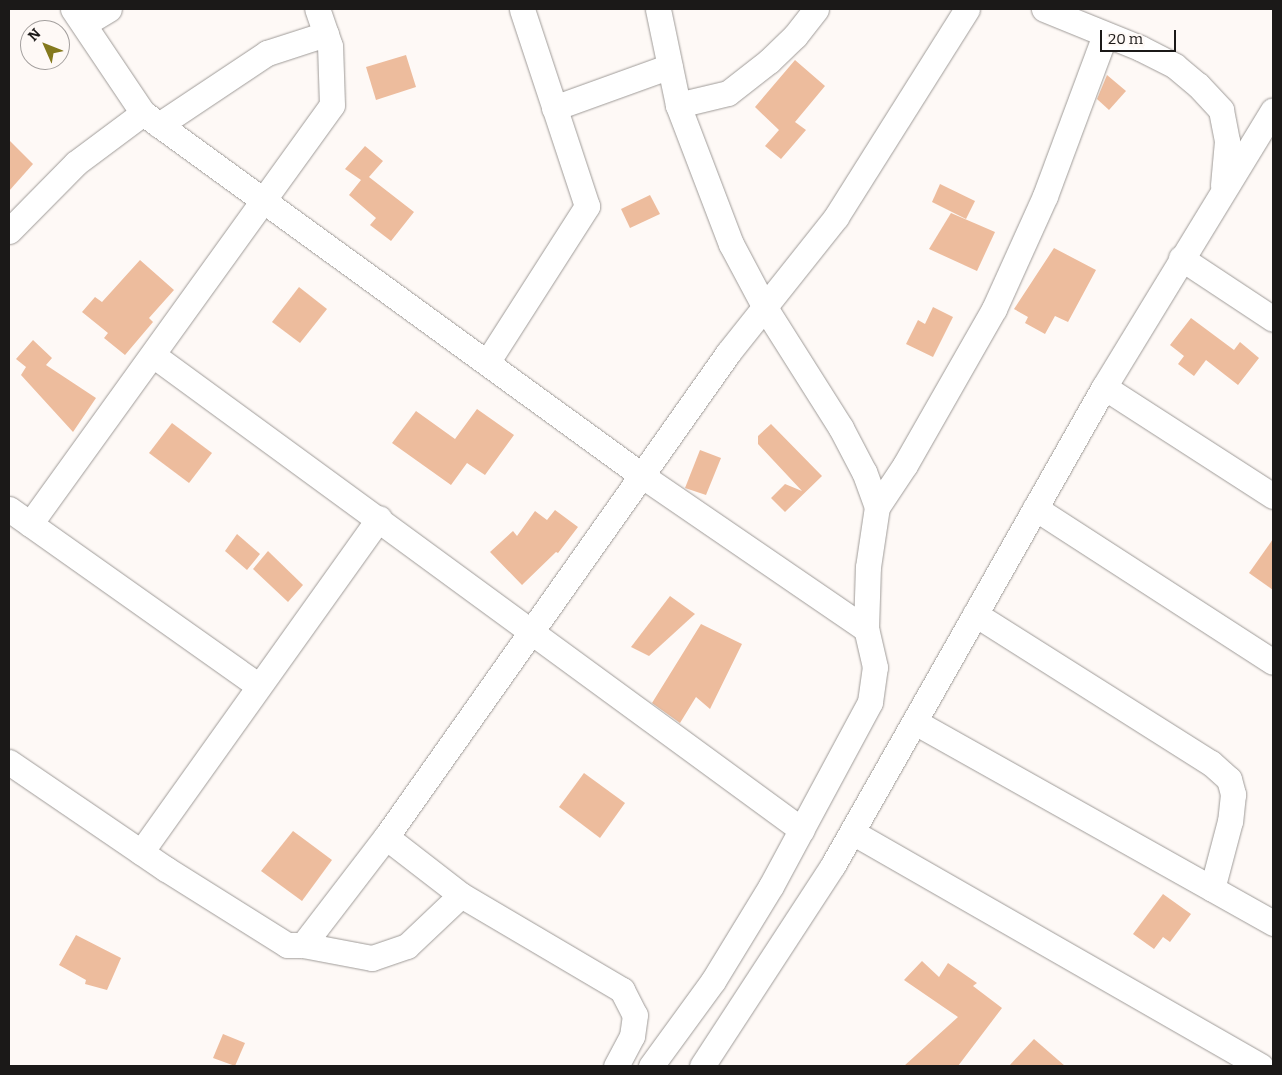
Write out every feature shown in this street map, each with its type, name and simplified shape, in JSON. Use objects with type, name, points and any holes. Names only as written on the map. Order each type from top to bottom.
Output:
[{"type":"street","points":[[109,9],[79,16],[151,119],[488,361],[642,475],[866,629]]},
{"type":"street","points":[[30,524],[332,105],[330,46],[317,9]]},
{"type":"street","points":[[488,361],[587,206],[522,9]]},
{"type":"street","points":[[658,9],[678,104],[731,244],[764,306],[841,428],[864,472],[877,507]]},
{"type":"street","points":[[678,104],[728,93],[769,61],[795,36],[816,9]]},
{"type":"street","points":[[303,945],[386,837],[764,306],[836,216],[967,9]]},
{"type":"street","points":[[1044,9],[1140,48],[1175,66],[1221,110],[1227,141],[1223,188]]},
{"type":"street","points":[[9,231],[76,163],[267,53],[326,34]]},
{"type":"street","points":[[651,1066],[713,982],[802,830],[870,702],[875,667],[866,629],[868,567],[877,507],[905,465],[994,309],[1045,196],[1105,35]]},
{"type":"street","points":[[554,108],[670,66]]},
{"type":"street","points":[[702,1066],[852,832],[1104,387],[1223,188],[1273,110]]},
{"type":"street","points":[[1181,258],[1273,319]]},
{"type":"street","points":[[153,355],[379,518],[531,633],[802,830]]},
{"type":"street","points":[[1104,387],[1273,496]]},
{"type":"street","points":[[1035,508],[1273,662]]},
{"type":"street","points":[[9,509],[259,686]]},
{"type":"street","points":[[141,852],[379,518]]},
{"type":"street","points":[[975,614],[1210,763],[1229,779],[1233,794],[1230,821],[1212,889]]},
{"type":"street","points":[[915,722],[1273,924]]},
{"type":"street","points":[[9,762],[141,852],[287,945],[303,945],[372,958],[407,946],[461,894]]},
{"type":"street","points":[[852,832],[1226,1058],[1261,1066]]},
{"type":"street","points":[[386,837],[461,894],[622,990],[635,1015],[632,1036],[616,1066]]},
{"type":"building","points":[[406,55],[416,87],[376,100],[366,67]]},
{"type":"building","points":[[795,60],[825,86],[795,122],[806,130],[781,159],[765,146],[779,130],[755,107]]},
{"type":"building","points":[[1107,75],[1126,91],[1109,110],[1097,99]]},
{"type":"building","points":[[9,140],[33,164],[9,191]]},
{"type":"building","points":[[365,146],[383,161],[369,177],[414,212],[391,241],[370,225],[376,218],[349,195],[361,180],[345,169]]},
{"type":"building","points":[[940,184],[975,201],[966,219],[932,202]]},
{"type":"building","points":[[650,195],[660,214],[630,228],[621,209]]},
{"type":"building","points":[[951,213],[995,232],[977,271],[929,249]]},
{"type":"building","points":[[1054,248],[1096,270],[1068,322],[1055,316],[1045,334],[1025,323],[1028,317],[1014,309]]},
{"type":"building","points":[[140,260],[174,290],[149,318],[153,322],[125,355],[104,338],[108,333],[82,312],[95,297],[102,302]]},
{"type":"building","points":[[299,287],[327,309],[300,343],[272,322]]},
{"type":"building","points":[[933,307],[953,317],[933,357],[906,344],[918,320],[925,324]]},
{"type":"building","points":[[1191,318],[1234,350],[1240,342],[1259,358],[1238,385],[1206,360],[1194,376],[1178,364],[1184,356],[1170,345]]},
{"type":"building","points":[[33,340],[52,358],[46,365],[96,398],[73,432],[21,375],[26,367],[16,359]]},
{"type":"building","points":[[477,409],[514,435],[485,475],[467,463],[451,485],[392,443],[416,411],[455,439]]},
{"type":"building","points":[[172,423],[212,453],[189,483],[149,453]]},
{"type":"building","points":[[771,424],[822,476],[785,512],[771,498],[785,484],[802,491],[758,444],[758,436]]},
{"type":"building","points":[[700,450],[721,458],[706,495],[685,488]]},
{"type":"building","points":[[555,510],[578,527],[558,553],[556,552],[522,585],[490,552],[513,531],[517,536],[535,511],[547,520]]},
{"type":"building","points":[[237,534],[260,554],[247,570],[225,551]]},
{"type":"building","points":[[1273,539],[1273,590],[1249,573]]},
{"type":"building","points":[[268,551],[303,585],[288,602],[253,569]]},
{"type":"building","points":[[670,596],[695,614],[649,656],[631,647]]},
{"type":"building","points":[[701,624],[742,644],[710,709],[696,697],[680,723],[652,703]]},
{"type":"building","points":[[584,773],[625,803],[600,838],[559,807]]},
{"type":"building","points":[[293,831],[332,860],[302,901],[261,871]]},
{"type":"building","points":[[1163,894],[1191,914],[1170,942],[1163,937],[1154,949],[1133,934]]},
{"type":"building","points":[[76,935],[121,958],[107,990],[85,984],[86,980],[59,965]]},
{"type":"building","points":[[922,961],[939,977],[948,963],[977,983],[973,986],[1002,1008],[958,1066],[904,1066],[958,1017],[904,980]]},
{"type":"building","points":[[223,1034],[245,1043],[235,1066],[213,1058]]},
{"type":"building","points":[[1034,1039],[1065,1066],[1009,1066]]}]
